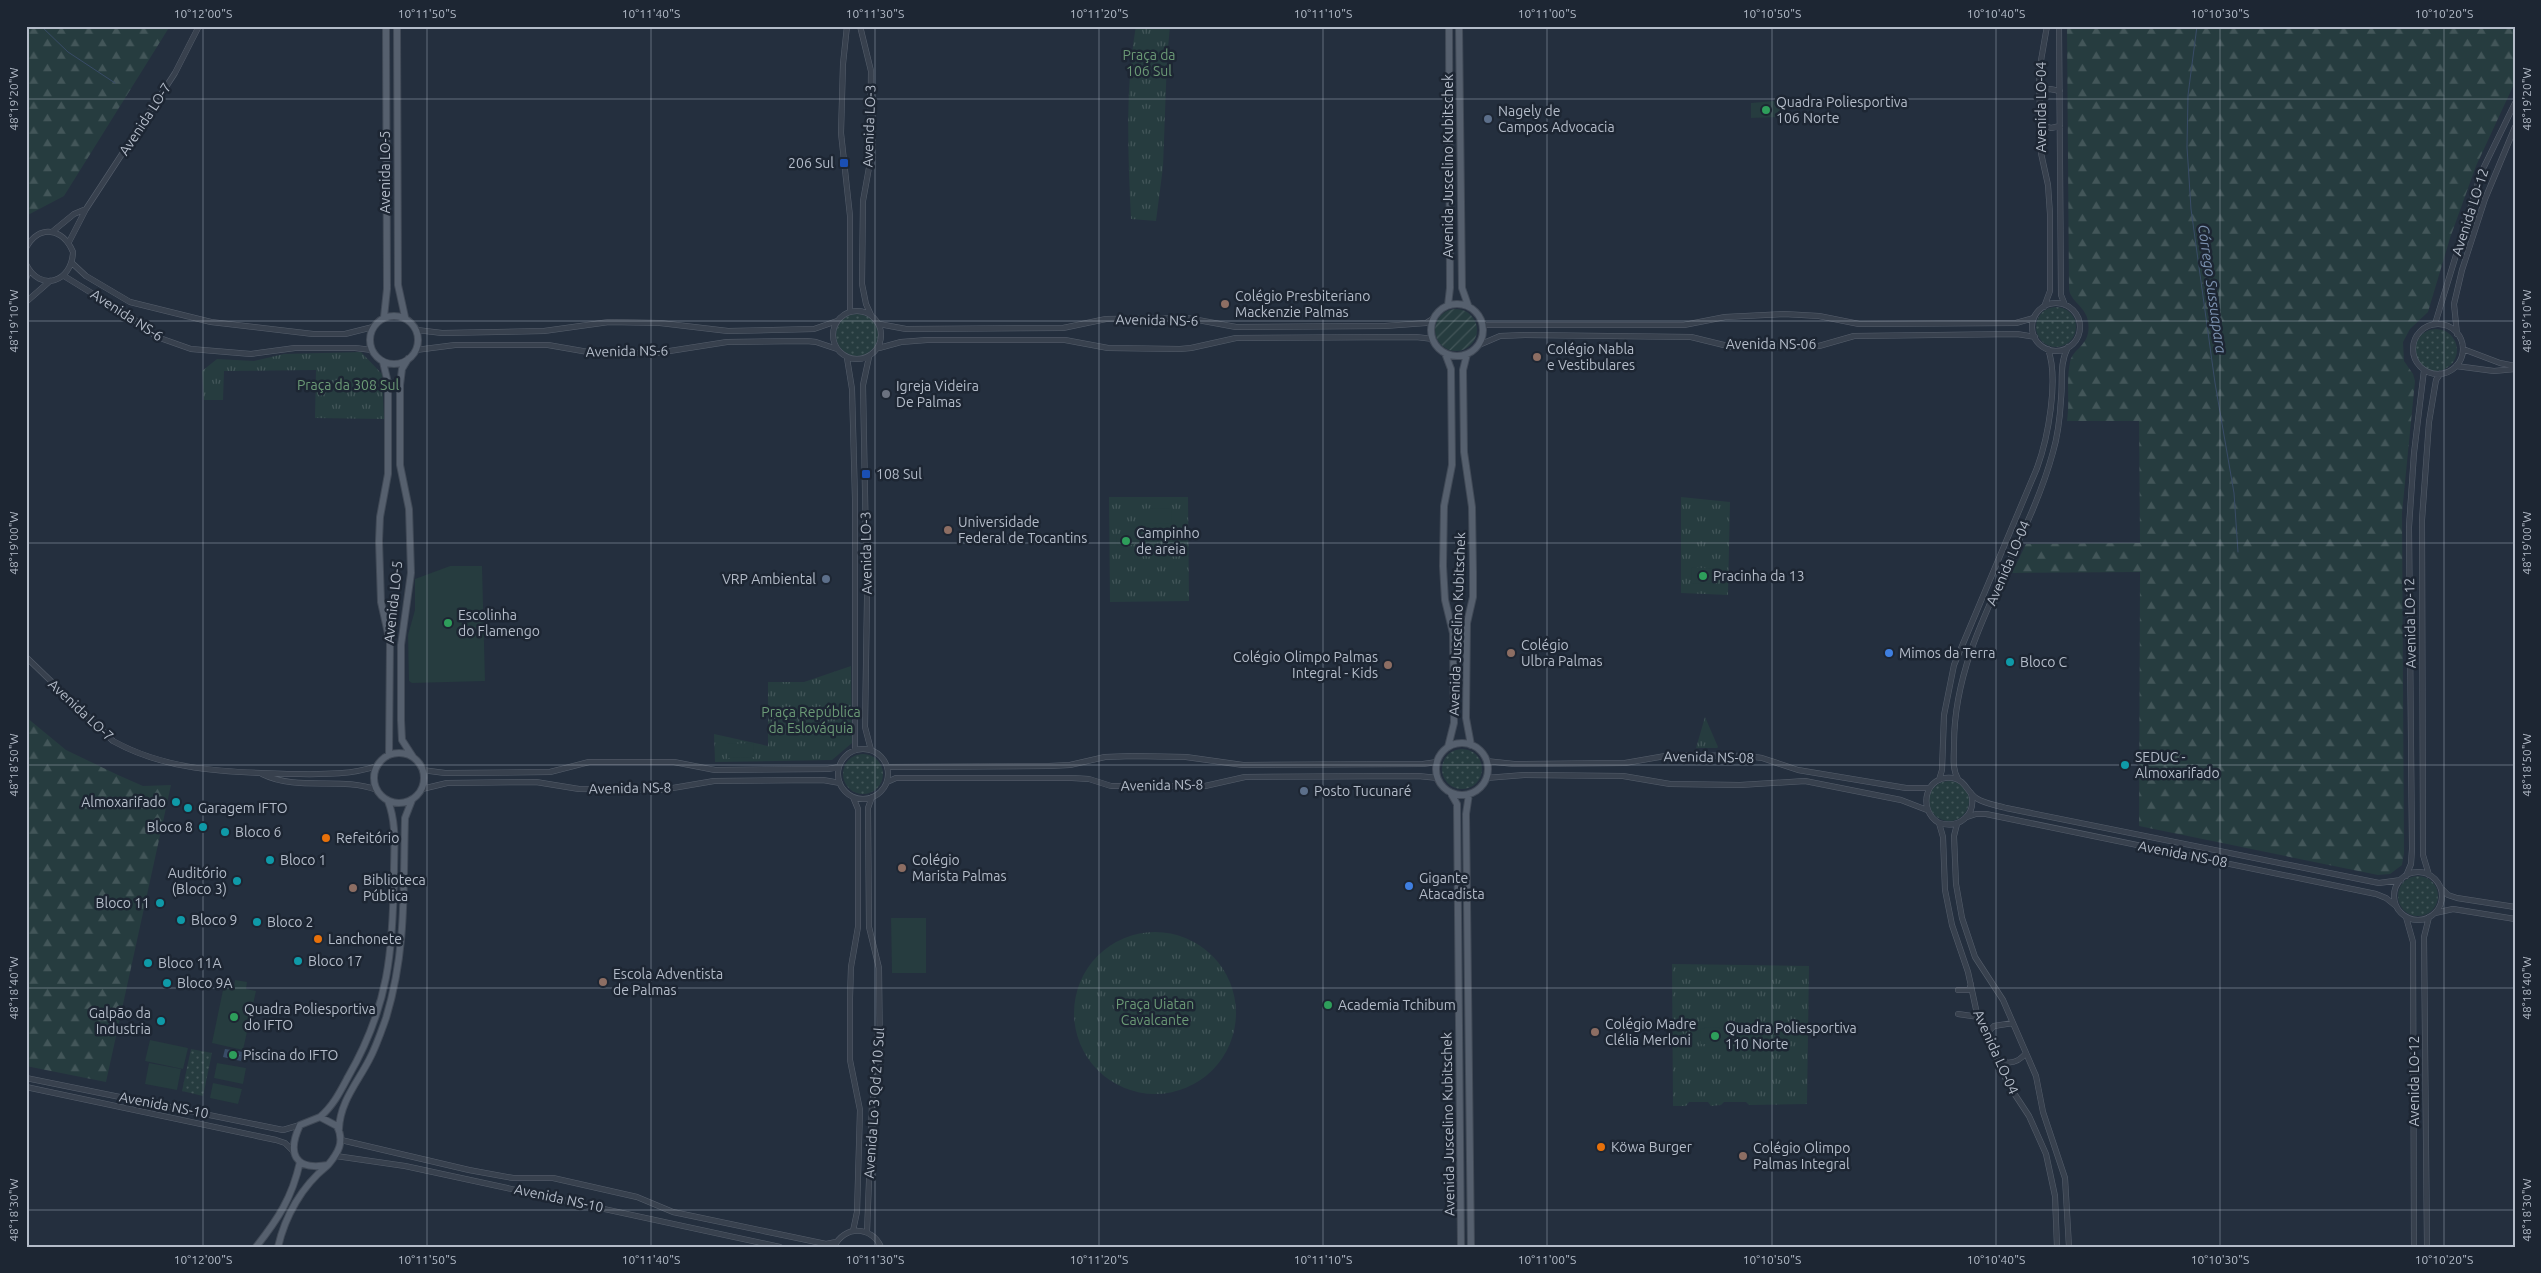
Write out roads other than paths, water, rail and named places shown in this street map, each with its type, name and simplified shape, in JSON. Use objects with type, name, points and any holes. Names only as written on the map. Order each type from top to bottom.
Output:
[{"type":"main road","name":"Avenida LO-5","points":[[384,317],[387,290],[386,26]]},
{"type":"main road","name":"Avenida LO-5","points":[[397,26],[398,285],[405,318]]},
{"type":"main road","name":"Avenida Juscelino Kubitschek","points":[[1448,305],[1450,288],[1449,26]]},
{"type":"main road","name":"Avenida Juscelino Kubitschek","points":[[1460,26],[1462,288],[1468,305]]},
{"type":"main road","points":[[1461,303],[1468,305],[1480,317],[1483,325],[1483,335],[1479,345],[1467,354],[1460,356],[1446,353],[1433,339],[1431,332],[1434,318],[1448,305],[1461,303]]},
{"type":"main road","points":[[398,315],[405,318],[416,330],[418,343],[416,350],[408,360],[392,364],[383,362],[372,350],[370,334],[373,327],[384,317],[398,315]]},
{"type":"main road","name":"Avenida Juscelino Kubitschek","points":[[1446,353],[1450,369],[1452,465],[1445,498],[1443,566],[1445,600],[1453,633],[1454,679],[1454,723],[1448,747]]},
{"type":"main road","name":"Avenida Juscelino Kubitschek","points":[[1467,354],[1463,370],[1464,452],[1472,507],[1473,580],[1467,623],[1466,718],[1471,745]]},
{"type":"main road","name":"Avenida LO-5","points":[[408,360],[402,369],[400,385],[400,465],[408,509],[412,573],[401,644],[401,711],[402,740],[413,757]]},
{"type":"main road","name":"Avenida LO-5","points":[[383,362],[388,383],[388,474],[380,517],[379,541],[381,602],[390,642],[389,756]]},
{"type":"main road","points":[[1456,744],[1471,745],[1478,749],[1486,761],[1486,778],[1476,790],[1469,794],[1450,792],[1438,778],[1437,762],[1441,753],[1448,747],[1456,744]]},
{"type":"main road","points":[[278,1247],[284,1227],[305,1186],[328,1165],[336,1156],[341,1140],[339,1129],[344,1103],[370,1059],[381,1032],[398,974],[403,945],[405,818],[412,800],[422,789],[424,779],[422,770],[413,757],[405,754],[389,756],[377,766],[374,774],[377,790],[388,801],[395,825],[394,926],[391,959],[384,992],[362,1054],[331,1107],[320,1117],[300,1124],[292,1150],[300,1162],[315,1168],[328,1165]]},
{"type":"main road","name":"Avenida Juscelino Kubitschek","points":[[1450,792],[1457,804],[1461,1247]]},
{"type":"main road","name":"Avenida Juscelino Kubitschek","points":[[1469,794],[1466,823],[1471,1247]]},
{"type":"main road","points":[[388,801],[396,803],[412,800]]},
{"type":"main road","points":[[320,1117],[334,1123],[339,1129]]},
{"type":"main road","points":[[256,1247],[282,1212],[295,1186],[300,1162]]},
{"type":"street","name":"Avenida LO-7","points":[[69,242],[86,209],[175,73],[199,26]]},
{"type":"street","name":"Avenida LO-3","points":[[847,26],[842,64],[841,133],[850,216],[850,312]]},
{"type":"street","name":"Avenida LO-3","points":[[860,26],[871,71],[870,162],[863,201],[862,284],[866,304],[871,315]]},
{"type":"street","name":"Avenida LO-04","points":[[2044,307],[2050,291],[2050,214],[2048,185],[2041,156],[2039,90],[2040,64],[2047,26]]},
{"type":"street","name":"Avenida LO-04","points":[[2059,26],[2061,296],[2065,305]]},
{"type":"street","points":[[2039,90],[2050,89],[2060,91]]},
{"type":"street","name":"Avenida LO-12","points":[[2435,324],[2481,173],[2515,103]]},
{"type":"street","points":[[2040,124],[2051,128],[2060,126]]},
{"type":"street","name":"Avenida LO-12","points":[[2458,334],[2454,304],[2462,270],[2485,199],[2515,127]]},
{"type":"street","name":"Avenida LO-7","points":[[26,248],[37,235],[52,232],[74,214],[86,209]]},
{"type":"street","points":[[26,302],[50,281],[64,276],[72,263],[73,252],[69,242],[52,232]]},
{"type":"street","name":"Avenida NS-6","points":[[72,263],[86,276],[130,302],[211,322],[313,334],[345,334],[373,327]]},
{"type":"street","points":[[26,264],[29,270],[38,278],[50,281]]},
{"type":"street","points":[[26,278],[29,270]]},
{"type":"street","name":"Avenida NS-6","points":[[64,276],[132,318],[157,337],[191,349],[251,354],[294,348],[372,350]]},
{"type":"street","points":[[2054,303],[2065,305],[2075,313],[2080,326],[2076,339],[2068,347],[2058,350],[2048,349],[2041,345],[2035,337],[2033,328],[2034,318],[2044,307],[2054,303]]},
{"type":"street","points":[[850,312],[865,312],[871,315],[879,324],[882,332],[879,348],[869,357],[858,360],[847,358],[837,349],[834,340],[834,330],[837,322],[850,312]]},
{"type":"street","name":"Avenida NS-06","points":[[1483,325],[1684,325],[1751,314],[1819,316],[1859,324],[2016,323],[2034,318]]},
{"type":"street","name":"Avenida NS-6","points":[[879,324],[906,329],[1063,328],[1106,319],[1170,318],[1196,319],[1236,327],[1377,326],[1426,323],[1434,318]]},
{"type":"street","name":"Avenida NS-6","points":[[416,330],[442,333],[544,331],[609,322],[671,324],[728,331],[814,329],[837,322]]},
{"type":"street","points":[[2435,324],[2447,326],[2458,334],[2464,348],[2515,367],[2494,371],[2456,366],[2440,374],[2424,370],[2414,358],[2413,343],[2421,330],[2435,324]]},
{"type":"street","name":"Avenida NS-06","points":[[1479,345],[1500,336],[1525,335],[1691,337],[1732,347],[1819,346],[1854,336],[2016,334],[2035,337]]},
{"type":"street","name":"Avenida NS-6","points":[[879,348],[901,342],[927,340],[1065,340],[1108,348],[1180,349],[1236,338],[1433,339]]},
{"type":"street","name":"Avenida NS-6","points":[[416,350],[455,345],[548,345],[594,353],[657,353],[727,342],[789,341],[816,342],[837,349]]},
{"type":"street","name":"Avenida LO-04","points":[[1958,780],[1954,764],[1954,732],[1958,690],[1968,660],[2050,461],[2060,415],[2062,358],[2068,347]]},
{"type":"street","points":[[2456,366],[2464,348]]},
{"type":"street","name":"Avenida LO-04","points":[[1938,780],[1942,770],[1946,697],[1954,665],[2037,468],[2046,438],[2051,392],[2051,359],[2048,349]]},
{"type":"street","name":"Avenida LO-3","points":[[869,357],[863,385],[867,590],[865,727],[870,750]]},
{"type":"street","name":"Avenida LO-3","points":[[847,358],[852,389],[855,499],[855,750]]},
{"type":"street","name":"Avenida LO-12","points":[[2406,876],[2411,862],[2412,849],[2410,514],[2414,453],[2424,370]]},
{"type":"street","name":"Avenida LO-12","points":[[2428,875],[2423,856],[2422,520],[2428,431],[2435,386],[2440,374]]},
{"type":"street","name":"Avenida LO-7","points":[[26,657],[103,733],[130,751],[165,763],[202,770],[260,773],[350,773],[377,766]]},
{"type":"street","points":[[855,750],[870,750],[884,760],[887,767],[887,782],[872,797],[853,797],[840,783],[839,767],[848,754],[855,750]]},
{"type":"street","name":"Avenida NS-08","points":[[1486,761],[1514,764],[1625,764],[1671,755],[1748,756],[1762,758],[1798,770],[1906,788],[1929,788]]},
{"type":"street","name":"Avenida NS-8","points":[[887,767],[1049,766],[1070,765],[1105,757],[1133,756],[1186,757],[1243,765],[1423,764],[1437,762]]},
{"type":"street","name":"Avenida NS-8","points":[[422,770],[445,773],[550,772],[589,762],[674,762],[715,770],[828,769],[839,767]]},
{"type":"street","name":"Avenida LO-7","points":[[260,773],[278,781],[358,784],[377,790]]},
{"type":"street","name":"Avenida NS-08","points":[[1486,778],[1524,775],[1623,776],[1670,784],[1740,784],[1805,781],[1901,800],[1927,810],[1939,823]]},
{"type":"street","name":"Avenida NS-8","points":[[887,782],[896,778],[1072,778],[1111,786],[1205,786],[1245,777],[1418,776],[1438,778]]},
{"type":"street","points":[[1927,810],[1926,796],[1929,788],[1938,780],[1945,778],[1958,780]]},
{"type":"street","name":"Avenida NS-8","points":[[422,789],[447,783],[536,782],[579,789],[661,790],[714,781],[823,780],[840,783]]},
{"type":"street","name":"Avenida NS-08","points":[[1958,780],[1971,793],[1986,802],[2006,808],[2379,883],[2401,880]]},
{"type":"street","points":[[1939,823],[1958,824],[1967,817],[1972,803],[1971,793]]},
{"type":"street","name":"Avenida Lo 3 Qd 210 Sul","points":[[853,797],[858,809],[858,927],[851,967],[850,1060],[860,1110],[857,1212],[853,1230]]},
{"type":"street","name":"Avenida Lo 3 Qd 210 Sul","points":[[867,1232],[872,1104],[880,1056],[878,968],[869,927],[868,808],[872,797]]},
{"type":"street","name":"Avenida NS-08","points":[[1967,817],[1976,814],[1986,814],[2376,894],[2386,898],[2406,917]]},
{"type":"street","name":"Avenida LO-04","points":[[1939,823],[1943,837],[1945,890],[1948,911],[1971,984],[1979,1017],[2010,1088],[2031,1119],[2046,1154],[2055,1196],[2057,1247]]},
{"type":"street","name":"Avenida LO-04","points":[[1958,824],[1954,836],[1956,889],[1964,928],[1978,962],[2003,1000],[2036,1076],[2043,1112],[2063,1171],[2068,1202],[2069,1247]]},
{"type":"street","points":[[2396,906],[2394,893],[2401,880],[2417,872],[2428,875],[2448,895],[2515,907]]},
{"type":"street","points":[[2432,915],[2441,900],[2439,886]]},
{"type":"street","points":[[2406,917],[2416,920],[2453,908],[2515,919]]},
{"type":"street","name":"Avenida LO-12","points":[[2427,1247],[2424,937],[2432,915]]},
{"type":"street","name":"Avenida LO-12","points":[[2406,917],[2413,942],[2414,1247]]},
{"type":"street","points":[[1958,996],[1960,991],[1969,990],[1971,984]]},
{"type":"street","points":[[1958,1014],[1979,1017]]},
{"type":"street","points":[[1958,1022],[1964,1016]]},
{"type":"street","points":[[1986,1034],[1998,1024],[2013,1023]]},
{"type":"street","points":[[1997,1060],[2012,1063],[2019,1060],[2026,1053]]},
{"type":"street","name":"Avenida NS-10","points":[[26,1078],[283,1130],[300,1124]]},
{"type":"street","name":"Avenida NS-10","points":[[26,1087],[276,1140],[285,1143],[292,1150]]},
{"type":"street","points":[[341,1140],[512,1178],[553,1178],[637,1197],[674,1212],[826,1244],[835,1244],[841,1237],[853,1230],[867,1232],[877,1240],[881,1247]]},
{"type":"street","name":"Avenida NS-10","points":[[336,1156],[405,1166],[780,1247]]},
{"type":"water","name":"Piscina do IFTO","points":[[225,1049],[243,1052],[241,1061],[223,1057]]},
{"type":"waterway","points":[[41,26],[68,52],[115,83]]},
{"type":"waterway","name":"Córrego Sussuapara","points":[[2197,26],[2188,95],[2187,147],[2191,209],[2215,383],[2234,493],[2238,552]]},
{"type":"place","name":"Quadra Poliesportiva 106 Norte","points":[[1766,110]]},
{"type":"place","name":"Nagely de Campos Advocacia","points":[[1488,119]]},
{"type":"place","name":"206 Sul","points":[[844,163]]},
{"type":"place","name":"Colégio Presbiteriano Mackenzie Palmas","points":[[1225,304]]},
{"type":"place","name":"Colégio Nabla e Vestibulares","points":[[1537,357]]},
{"type":"place","name":"Igreja Videira De Palmas","points":[[886,394]]},
{"type":"place","name":"108 Sul","points":[[866,474]]},
{"type":"place","name":"Universidade Federal de Tocantins","points":[[948,530]]},
{"type":"place","name":"Campinho de areia","points":[[1126,541]]},
{"type":"place","name":"Pracinha da 13","points":[[1703,576]]},
{"type":"place","name":"VRP Ambiental","points":[[826,579]]},
{"type":"place","name":"Escolinha do Flamengo","points":[[448,623]]},
{"type":"place","name":"Colégio Ulbra Palmas","points":[[1511,653]]},
{"type":"place","name":"Mimos da Terra","points":[[1889,653]]},
{"type":"place","name":"Bloco C","points":[[2010,662]]},
{"type":"place","name":"Colégio Olimpo Palmas Integral - Kids","points":[[1388,665]]},
{"type":"place","name":"SEDUC - Almoxarifado","points":[[2125,765]]},
{"type":"place","name":"Posto Tucunaré","points":[[1304,791]]},
{"type":"place","name":"Almoxarifado","points":[[176,802]]},
{"type":"place","name":"Garagem IFTO","points":[[188,808]]},
{"type":"place","name":"Bloco 8","points":[[203,827]]},
{"type":"place","name":"Bloco 6","points":[[225,832]]},
{"type":"place","name":"Refeitório","points":[[326,838]]},
{"type":"place","name":"Bloco 1","points":[[270,860]]},
{"type":"place","name":"Colégio Marista Palmas","points":[[902,868]]},
{"type":"place","name":"Auditório (Bloco 3)","points":[[237,881]]},
{"type":"place","name":"Gigante Atacadista","points":[[1409,886]]},
{"type":"place","name":"Biblioteca Pública","points":[[353,888]]},
{"type":"place","name":"Bloco 11","points":[[160,903]]},
{"type":"place","name":"Bloco 9","points":[[181,920]]},
{"type":"place","name":"Bloco 2","points":[[257,922]]},
{"type":"place","name":"Lanchonete","points":[[318,939]]},
{"type":"place","name":"Bloco 17","points":[[298,961]]},
{"type":"place","name":"Bloco 11A","points":[[148,963]]},
{"type":"place","name":"Escola Adventista de Palmas","points":[[603,982]]},
{"type":"place","name":"Bloco 9A","points":[[167,983]]},
{"type":"place","name":"Academia Tchibum","points":[[1328,1005]]},
{"type":"place","name":"Quadra Poliesportiva do IFTO","points":[[234,1017]]},
{"type":"place","name":"Galpão da Industria","points":[[161,1021]]},
{"type":"place","name":"Colégio Madre Clélia Merloni","points":[[1595,1032]]},
{"type":"place","name":"Quadra Poliesportiva 110 Norte","points":[[1715,1036]]},
{"type":"place","name":"Piscina do IFTO","points":[[233,1055]]},
{"type":"place","name":"Köwa Burger","points":[[1601,1147]]},
{"type":"place","name":"Colégio Olimpo Palmas Integral","points":[[1743,1156]]},
{"type":"park label","name":"Praça da 106 Sul","points":[[1149,64]]},
{"type":"park label","name":"Praça da 308 Sul","points":[[348,385]]},
{"type":"park label","name":"Praça República da Eslováquia","points":[[811,720]]},
{"type":"park label","name":"Praça Uiatan Cavalcante","points":[[1155,1012]]}]
